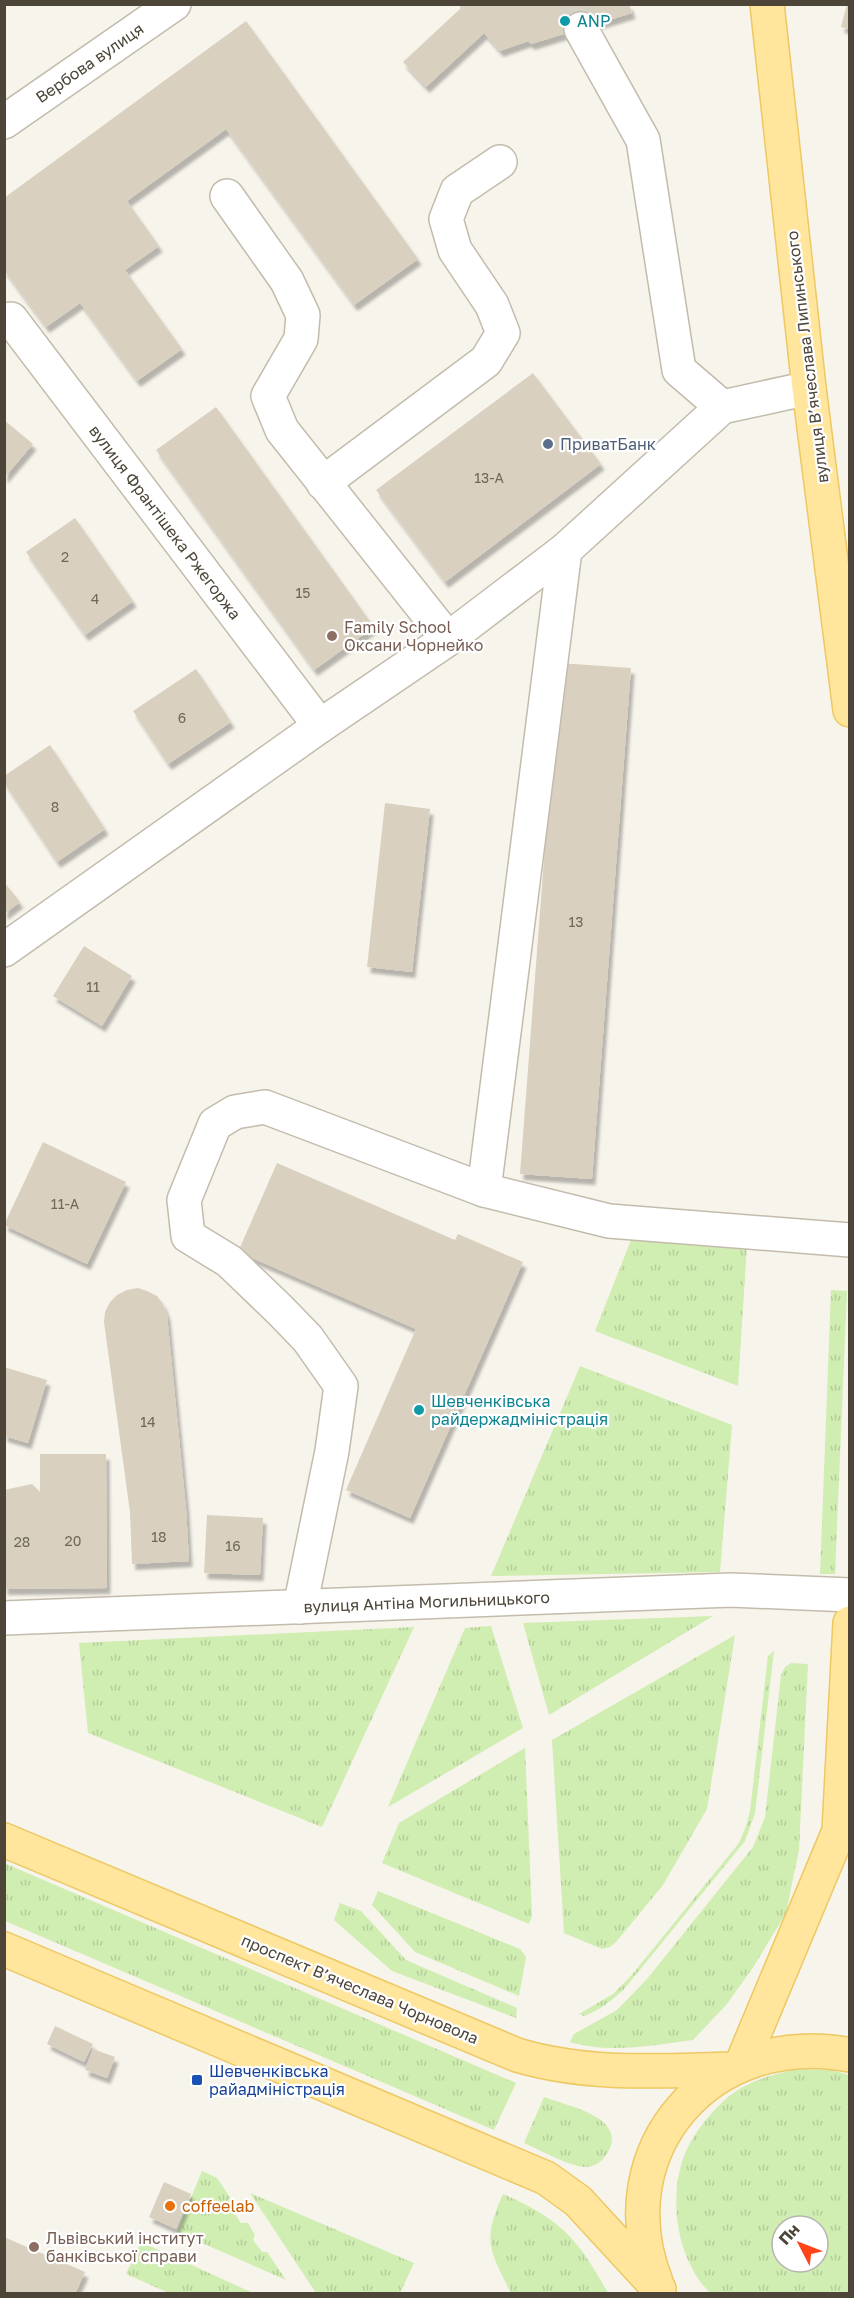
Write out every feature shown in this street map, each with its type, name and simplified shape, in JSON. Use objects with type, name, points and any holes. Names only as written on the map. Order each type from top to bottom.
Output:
[{"type":"main road","name":"вулиця Вʼячеслава Липинського","points":[[767,4],[809,388],[849,710]]},
{"type":"main road","points":[[736,2066],[844,1845],[849,1623]]},
{"type":"main road","name":"проспект Вʼячеслава Чорновола","points":[[4,1840],[532,2060],[607,2072],[736,2066],[785,2051],[830,2051],[849,2055]]},
{"type":"main road","name":"проспект Вʼячеслава Чорновола","points":[[4,1948],[546,2178],[578,2201],[660,2291]]},
{"type":"main road","name":"проспект Вʼячеслава Чорновола","points":[[660,2291],[650,2265],[644,2232],[645,2189],[651,2165],[660,2141],[673,2119],[709,2083],[736,2066]]},
{"type":"street","name":"Вербова вулиця","points":[[4,122],[174,4]]},
{"type":"street","points":[[581,29],[643,140],[679,370],[722,406]]},
{"type":"street","points":[[323,483],[486,361],[503,333],[492,305],[455,250],[446,219],[457,191],[500,162]]},
{"type":"street","points":[[227,196],[287,281],[303,315],[301,339],[268,396],[282,430],[448,639]]},
{"type":"street","name":"вулиця Франтішека Ржегоржа","points":[[7,318],[320,726]]},
{"type":"street","points":[[4,950],[320,726],[448,639],[565,550],[722,406],[809,388]]},
{"type":"street","points":[[484,1190],[565,550]]},
{"type":"street","points":[[300,1607],[332,1451],[341,1386],[308,1339],[280,1310],[229,1261],[188,1236],[184,1200],[215,1124],[235,1112],[265,1107],[484,1190],[609,1221],[849,1240]]},
{"type":"street","name":"вулиця Антіна Могильницького","points":[[4,1618],[731,1590],[849,1595]]},
{"type":"green space","points":[[633,1235],[747,1245],[738,1386],[595,1331]]},
{"type":"green space","points":[[831,1290],[847,1291],[835,1574],[820,1574]]},
{"type":"green space","points":[[580,1366],[732,1425],[720,1572],[491,1576]]},
{"type":"green space","points":[[713,1616],[549,1715],[523,1623]]},
{"type":"green space","points":[[491,1626],[523,1728],[388,1807],[465,1628]]},
{"type":"green space","points":[[414,1627],[322,1827],[88,1733],[79,1643]]},
{"type":"green space","points":[[735,1635],[707,1809],[663,1885],[616,1942],[602,1949],[564,1933],[552,1740]]},
{"type":"green space","points":[[774,1651],[755,1813],[745,1841],[625,1988],[595,2011],[584,2016],[579,2014],[613,1994],[630,1977],[739,1843],[750,1811],[768,1656]]},
{"type":"green space","points":[[791,1663],[808,1664],[799,1850],[786,1913],[754,1966],[727,2004],[693,2040],[616,2048],[585,2046],[570,2042],[574,2034],[617,2010],[647,1979],[753,1847],[765,1817],[781,1675],[785,1667]]},
{"type":"green space","points":[[525,1748],[532,1916],[529,1924],[382,1863],[399,1823]]},
{"type":"green space","points":[[4,1863],[516,2083],[494,2130],[5,1921]]},
{"type":"green space","points":[[378,1891],[520,1949],[526,1957],[519,1996],[415,1952],[372,1905]]},
{"type":"green space","points":[[340,1903],[361,1911],[406,1960],[517,2008],[516,2018],[392,1971],[334,1920]]},
{"type":"green space","points":[[796,2069],[832,2070],[849,2075],[849,2293],[711,2294],[699,2280],[683,2245],[676,2207],[680,2169],[686,2151],[704,2122],[728,2097],[735,2091],[769,2076]]},
{"type":"green space","points":[[544,2097],[580,2109],[603,2122],[610,2130],[612,2140],[608,2152],[601,2161],[589,2167],[578,2166],[524,2143]]},
{"type":"green space","points":[[202,2171],[217,2178],[234,2203],[231,2208],[241,2223],[248,2223],[255,2235],[253,2240],[262,2252],[267,2252],[286,2280],[177,2232]]},
{"type":"green space","points":[[250,2193],[414,2263],[400,2293],[316,2293]]},
{"type":"green space","points":[[503,2194],[540,2212],[566,2233],[587,2258],[608,2293],[511,2293],[493,2255],[491,2245],[492,2223]]},
{"type":"green space","points":[[141,2242],[253,2293],[169,2293],[126,2274]]},
{"type":"building","points":[[458,4],[629,4],[632,13],[531,44],[528,41],[500,51],[484,33],[426,87],[403,62],[461,8]]},
{"type":"building","points":[[847,4],[850,4],[850,29],[841,27]]},
{"type":"building","points":[[246,21],[418,259],[354,305],[226,129],[127,201],[159,246],[125,270],[182,349],[137,381],[80,303],[46,327],[4,270],[4,198]]},
{"type":"building","points":[[533,373],[601,464],[445,582],[376,490]]},
{"type":"building","points":[[216,407],[374,627],[314,670],[156,450]]},
{"type":"building","points":[[4,420],[33,444],[4,478]]},
{"type":"building","points":[[75,518],[133,601],[85,635],[26,552]]},
{"type":"building","points":[[559,663],[631,668],[592,1179],[520,1174]]},
{"type":"building","points":[[196,669],[231,722],[168,764],[133,711]]},
{"type":"building","points":[[50,745],[105,829],[57,862],[4,782],[4,776]]},
{"type":"building","points":[[385,803],[430,809],[412,972],[367,967]]},
{"type":"building","points":[[4,882],[20,902],[4,914]]},
{"type":"building","points":[[84,946],[132,976],[102,1026],[53,996]]},
{"type":"building","points":[[43,1142],[126,1182],[87,1264],[4,1225]]},
{"type":"building","name":"Шевченківська райдержадміністрація","points":[[277,1163],[455,1240],[458,1234],[523,1262],[410,1518],[346,1490],[416,1329],[238,1252]]},
{"type":"building","points":[[138,1288],[157,1296],[167,1315],[189,1561],[132,1564],[130,1512],[104,1322],[105,1312],[117,1295]]},
{"type":"building","points":[[4,1367],[47,1380],[28,1443],[4,1436]]},
{"type":"building","points":[[40,1454],[106,1454],[107,1588],[4,1589],[4,1490],[32,1484],[40,1492]]},
{"type":"building","points":[[207,1515],[263,1518],[260,1575],[204,1573]]},
{"type":"building","points":[[55,2026],[93,2044],[84,2062],[47,2044]]},
{"type":"building","points":[[93,2049],[115,2057],[107,2078],[85,2070]]},
{"type":"building","name":"coffeelab","points":[[164,2182],[191,2194],[176,2229],[149,2217]]},
{"type":"building","points":[[4,2237],[85,2272],[75,2294],[4,2294]]},
{"type":"tunnel","points":[[574,4],[581,29]]},
{"type":"place","name":"ANP","points":[[565,21]]},
{"type":"place","name":"ПриватБанк","points":[[548,444]]},
{"type":"place","name":"Family School Оксани Чорнейко","points":[[332,636]]},
{"type":"place","name":"Шевченківська райдержадміністрація","points":[[419,1410]]},
{"type":"place","name":"Шевченківська райадміністрація","points":[[197,2080]]},
{"type":"place","name":"coffeelab","points":[[170,2206]]},
{"type":"place","name":"Львівський інститут банківської справи","points":[[34,2247]]}]
